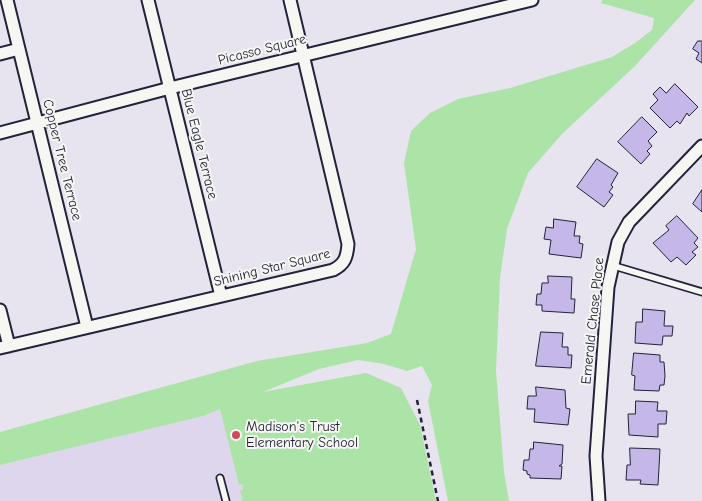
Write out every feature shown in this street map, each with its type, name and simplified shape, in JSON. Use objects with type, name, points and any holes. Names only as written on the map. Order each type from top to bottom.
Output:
[{"type":"street","name":"Copper Tree Terrace","points":[[7,0],[87,327]]},
{"type":"street","name":"Blue Eagle Terrace","points":[[148,0],[221,296]]},
{"type":"street","name":"Shining Star Square","points":[[4,347],[333,270],[342,265],[348,254],[348,244],[290,0]]},
{"type":"street","name":"Picasso Square","points":[[0,133],[170,88],[532,0]]},
{"type":"street","points":[[0,54],[19,49]]},
{"type":"street","name":"Emerald Chase Place","points":[[599,501],[596,456],[611,265],[618,242],[629,222],[702,146]]},
{"type":"street","points":[[0,310],[4,347]]},
{"type":"lane","points":[[611,265],[702,292]]},
{"type":"lane","points":[[220,478],[226,501]]},
{"type":"path","points":[[417,400],[438,501]]},
{"type":"shaded area","name":"Madison's Trust Elementary School","points":[[366,373],[401,388],[435,501],[0,501],[0,445]]},
{"type":"green space","points":[[602,0],[695,0],[635,66],[562,134],[528,173],[507,229],[500,278],[496,371],[504,472],[509,501],[448,501],[428,401],[432,385],[422,366],[407,371],[384,364],[358,360],[319,369],[263,392],[366,373],[401,388],[420,425],[436,501],[240,501],[243,500],[240,491],[243,489],[242,484],[239,485],[220,409],[203,416],[0,465],[0,432],[257,361],[367,343],[391,334],[416,249],[404,163],[411,131],[430,113],[458,99],[510,88],[612,57],[652,30],[654,18],[601,3]]},
{"type":"building","points":[[698,41],[702,41],[702,63],[696,59],[699,53],[693,49]]},
{"type":"building","points":[[675,84],[698,107],[689,116],[687,113],[680,124],[677,121],[670,128],[650,108],[658,100],[653,94],[660,87],[666,93]]},
{"type":"building","points":[[642,117],[657,132],[648,141],[652,146],[647,151],[650,154],[641,164],[618,142]]},
{"type":"building","points":[[597,159],[618,173],[609,192],[613,195],[604,207],[577,187]]},
{"type":"building","points":[[702,190],[702,212],[693,204]]},
{"type":"building","points":[[677,216],[698,238],[694,243],[698,247],[692,252],[696,255],[686,265],[677,257],[671,262],[653,243],[669,230],[666,226]]},
{"type":"building","points":[[554,219],[576,222],[574,236],[580,236],[579,243],[583,244],[581,258],[549,254],[551,240],[544,239],[546,227],[553,228]]},
{"type":"building","points":[[548,276],[572,277],[571,299],[575,299],[574,313],[542,311],[542,305],[536,305],[537,294],[541,294],[542,283],[548,283]]},
{"type":"building","points":[[643,309],[665,311],[664,326],[673,326],[672,336],[663,336],[662,345],[635,343],[636,322],[642,322]]},
{"type":"building","points":[[541,332],[563,333],[562,347],[568,347],[568,355],[572,355],[571,368],[536,366]]},
{"type":"building","points":[[634,353],[660,355],[660,362],[664,362],[665,376],[664,385],[660,385],[659,391],[634,390],[635,376],[632,375]]},
{"type":"building","points":[[536,387],[565,390],[566,408],[570,409],[568,425],[534,422],[535,409],[527,409],[528,396],[536,396]]},
{"type":"building","points":[[636,401],[658,402],[657,411],[667,411],[666,424],[658,424],[658,437],[629,435],[628,414],[635,414]]},
{"type":"building","points":[[534,442],[563,445],[562,464],[559,466],[562,466],[561,479],[530,478],[527,471],[523,470],[524,460],[529,460],[530,449],[533,449]]},
{"type":"building","points":[[630,448],[660,449],[658,485],[640,484],[641,480],[626,480],[627,465],[630,465]]},
{"type":"place","name":"Madison's Trust Elementary School","points":[[236,435]]}]
